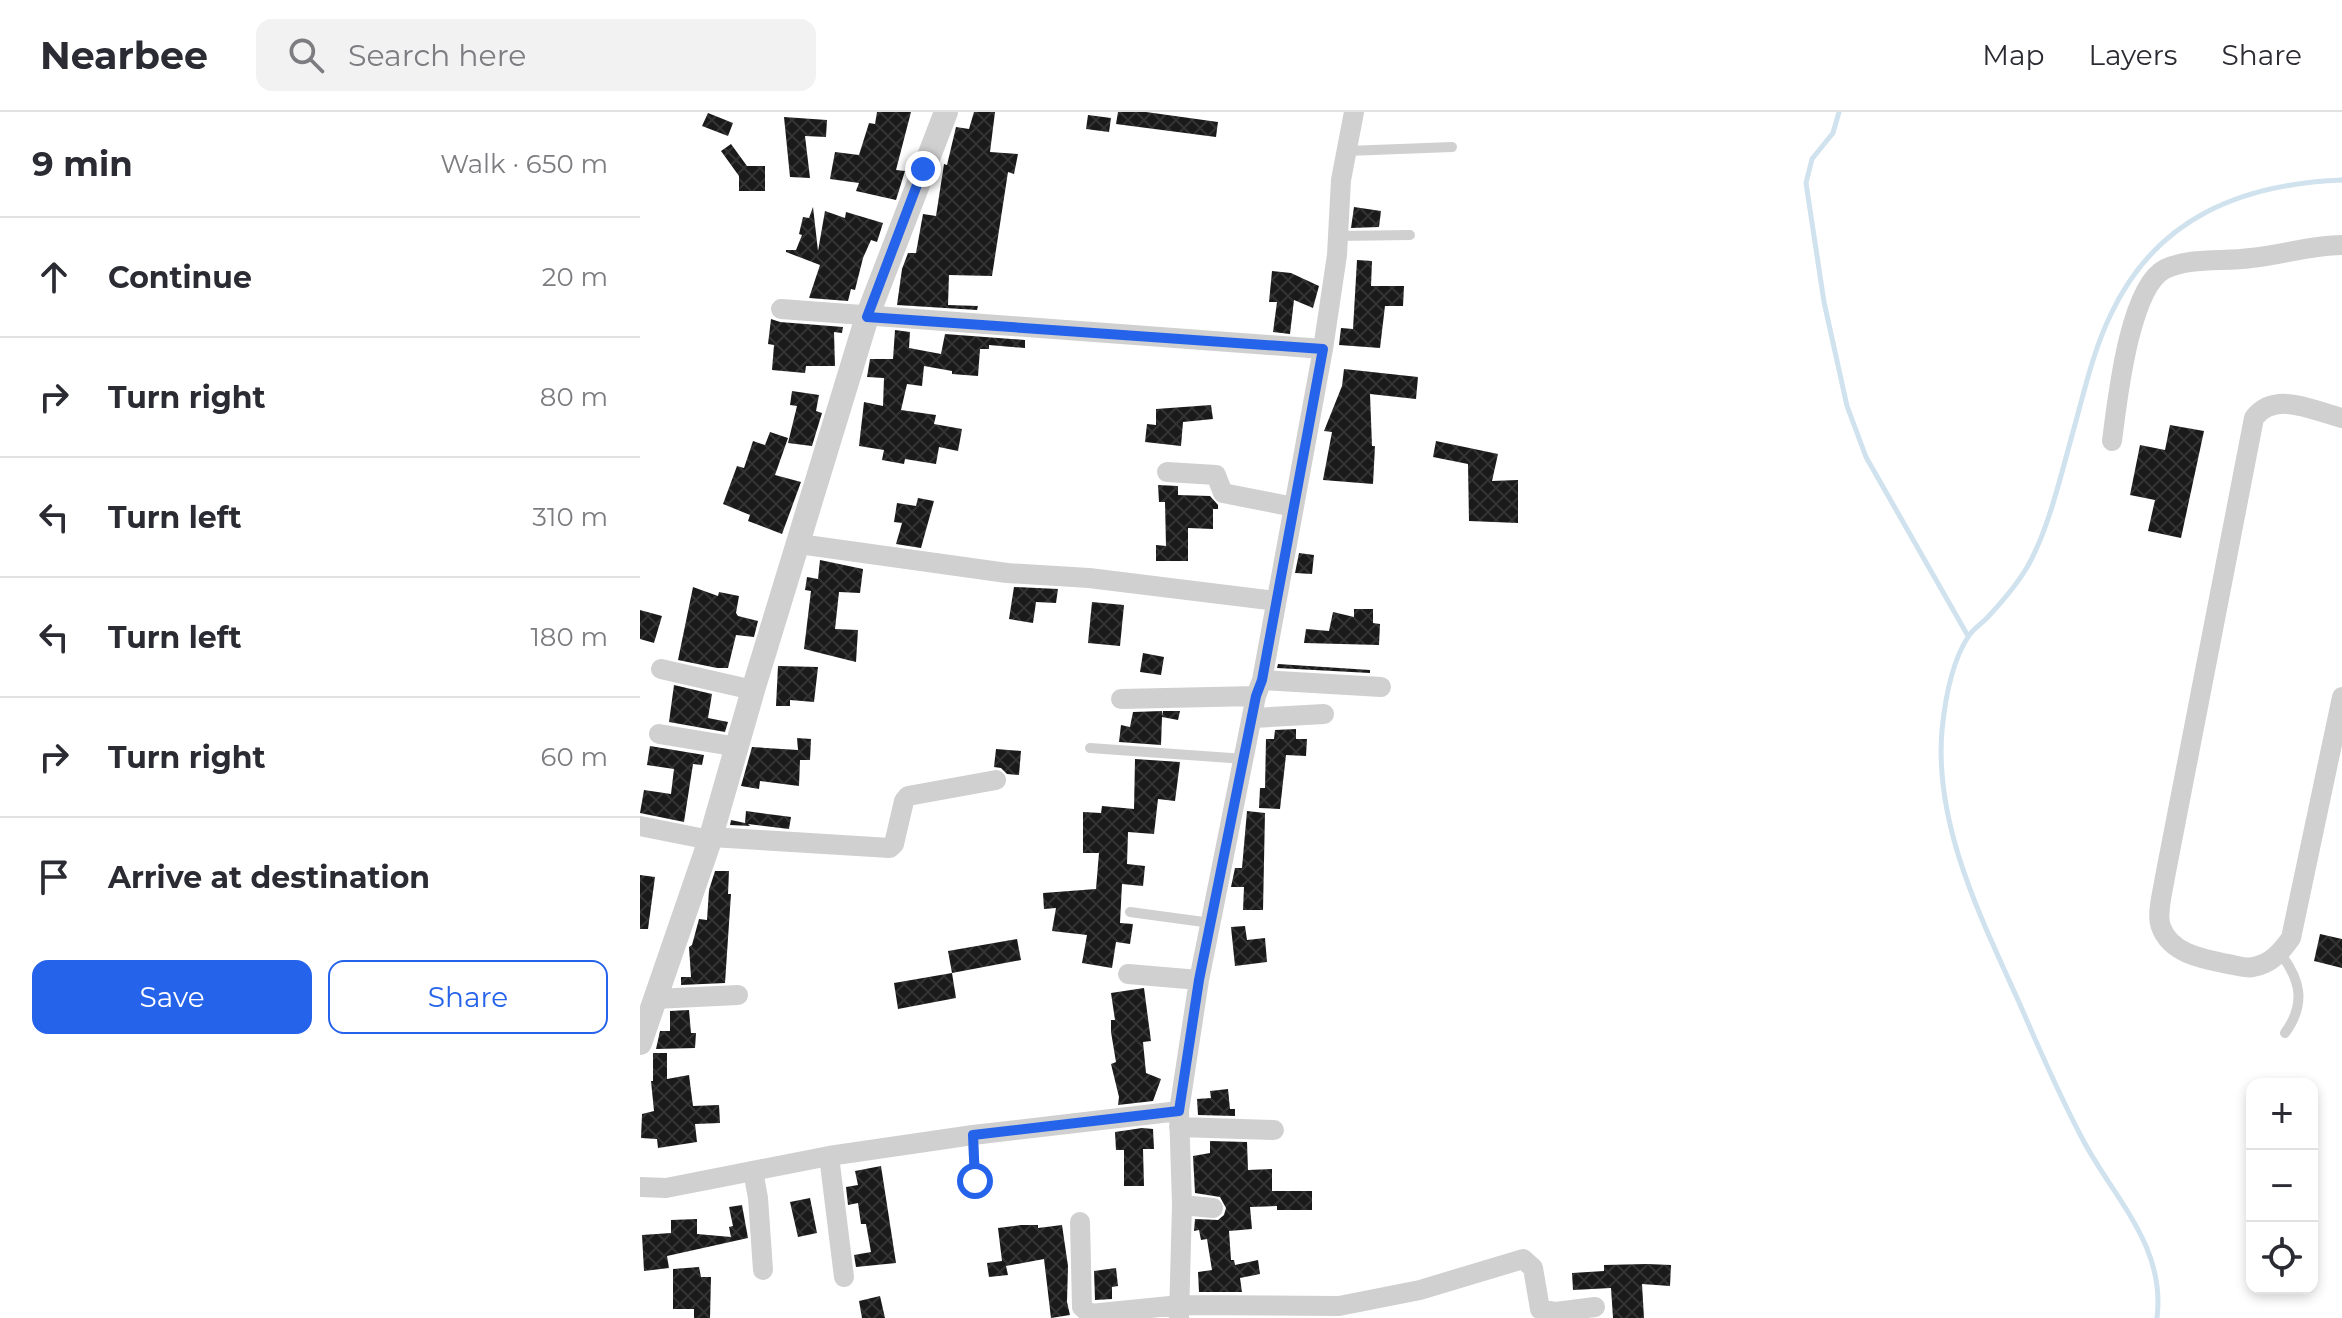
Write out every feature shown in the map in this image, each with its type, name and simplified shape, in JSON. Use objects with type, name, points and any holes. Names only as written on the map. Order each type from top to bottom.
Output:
[{"type":"street","points":[[641,1037],[711,839],[753,690],[946,112]]},
{"type":"street","points":[[1179,1311],[1182,1205],[1179,1119],[1199,980],[1259,688],[1323,349],[1337,255],[1341,180],[1354,112]]},
{"type":"street","points":[[2112,441],[2125,346],[2155,276],[2167,268],[2198,262],[2342,245]]},
{"type":"street","points":[[781,309],[1323,349]]},
{"type":"street","points":[[2342,418],[2278,402],[2260,410],[2254,418],[2190,736],[2160,913],[2159,923],[2177,949],[2201,958],[2250,968],[2267,963],[2280,953],[2291,938],[2342,697]]},
{"type":"street","points":[[1167,472],[1216,475],[1223,493],[1294,507]]},
{"type":"street","points":[[801,545],[981,570],[1089,578],[1276,601]]},
{"type":"street","points":[[661,669],[753,690]]},
{"type":"street","points":[[1121,699],[1259,688],[1381,687]]},
{"type":"street","points":[[1253,718],[1324,714]]},
{"type":"street","points":[[659,734],[738,747]]},
{"type":"street","points":[[640,826],[711,839],[890,848],[894,844],[904,801],[908,796],[996,780]]},
{"type":"street","points":[[1128,974],[1199,980]]},
{"type":"street","points":[[655,999],[738,995]]},
{"type":"street","points":[[640,1187],[666,1188],[829,1156],[973,1135],[1179,1119],[1274,1130]]},
{"type":"street","points":[[829,1156],[844,1277]]},
{"type":"street","points":[[753,1171],[763,1270]]},
{"type":"street","points":[[1182,1205],[1213,1208]]},
{"type":"street","points":[[1080,1222],[1084,1312],[1090,1314],[1339,1306],[1420,1290],[1523,1259],[1533,1268],[1540,1309],[1556,1312],[1595,1307]]},
{"type":"lane","points":[[1347,151],[1452,147]]},
{"type":"lane","points":[[1337,236],[1410,235]]},
{"type":"lane","points":[[1090,748],[1245,759]]},
{"type":"lane","points":[[1130,912],[1211,923]]},
{"type":"lane","points":[[2280,953],[2291,968],[2299,1001],[2296,1018],[2285,1033]]},
{"type":"lane","points":[[973,1135],[975,1181]]},
{"type":"building","points":[[877,112],[911,112],[896,170],[905,171],[896,200],[856,191],[859,183],[830,179],[835,152],[859,155],[869,123],[875,124]]},
{"type":"building","points":[[974,112],[995,112],[990,152],[1018,154],[1014,174],[1008,172],[992,276],[949,275],[948,305],[978,306],[977,310],[897,305],[902,269],[908,253],[916,253],[923,214],[936,216],[944,164],[947,165],[956,127],[969,129]]},
{"type":"building","points":[[1118,112],[1146,112],[1218,122],[1216,137],[1116,124]]},
{"type":"building","points":[[708,113],[733,123],[728,136],[702,126]]},
{"type":"building","points":[[1088,115],[1111,118],[1109,132],[1086,129]]},
{"type":"building","points":[[784,117],[827,120],[826,137],[805,136],[810,178],[790,177]]},
{"type":"building","points":[[731,144],[747,166],[765,166],[765,191],[739,191],[739,176],[721,151]]},
{"type":"building","points":[[813,207],[818,251],[825,211],[845,218],[846,212],[883,223],[877,242],[871,240],[855,290],[851,289],[848,301],[809,298],[820,265],[786,252],[796,250],[802,235],[799,234],[803,217],[809,218]]},
{"type":"building","points":[[1354,207],[1381,211],[1379,227],[1351,228]]},
{"type":"building","points":[[1357,260],[1372,261],[1371,286],[1404,286],[1403,306],[1385,306],[1380,348],[1339,345],[1341,328],[1353,329]]},
{"type":"building","points":[[1272,271],[1291,273],[1319,286],[1313,308],[1294,300],[1290,334],[1273,332],[1277,302],[1269,302]]},
{"type":"building","points":[[771,319],[843,327],[842,333],[834,332],[835,366],[806,366],[805,373],[772,370],[774,345],[768,344]]},
{"type":"building","points":[[895,330],[910,332],[909,348],[941,354],[945,334],[1025,340],[1025,348],[989,345],[989,349],[980,349],[978,376],[952,374],[952,371],[924,366],[922,386],[907,384],[901,410],[936,415],[934,424],[962,429],[958,451],[939,447],[936,464],[905,459],[904,464],[882,460],[884,450],[859,446],[864,402],[883,406],[884,378],[867,377],[870,359],[893,359]]},
{"type":"building","points":[[1344,369],[1418,377],[1416,399],[1370,394],[1372,446],[1375,446],[1373,484],[1323,480],[1332,432],[1324,431],[1342,386]]},
{"type":"building","points":[[792,391],[819,395],[816,411],[822,413],[812,446],[788,443],[797,406],[790,405]]},
{"type":"building","points":[[1211,405],[1213,419],[1183,422],[1181,446],[1145,442],[1147,424],[1156,425],[1156,409]]},
{"type":"building","points":[[2170,425],[2204,431],[2181,538],[2148,531],[2155,500],[2130,495],[2140,445],[2165,450]]},
{"type":"building","points":[[770,432],[788,438],[775,475],[801,482],[782,534],[748,521],[750,515],[723,504],[737,466],[744,468],[753,441],[765,445]]},
{"type":"building","points":[[1436,441],[1498,454],[1492,481],[1518,480],[1518,523],[1469,521],[1468,464],[1433,457]]},
{"type":"building","points":[[1158,485],[1178,486],[1178,495],[1210,496],[1218,505],[1218,509],[1213,509],[1213,529],[1188,528],[1188,561],[1156,561],[1156,545],[1166,546],[1165,502],[1159,502]]},
{"type":"building","points":[[918,498],[934,501],[921,548],[896,544],[902,523],[894,522],[897,503],[916,506]]},
{"type":"building","points":[[1299,553],[1314,555],[1312,574],[1295,573]]},
{"type":"building","points":[[820,560],[863,569],[860,593],[839,592],[835,629],[858,630],[856,662],[804,649],[811,591],[805,590],[807,577],[818,579]]},
{"type":"building","points":[[693,587],[718,596],[719,592],[739,596],[738,616],[758,621],[754,637],[736,635],[728,668],[678,660]]},
{"type":"building","points":[[1014,587],[1058,589],[1056,603],[1036,602],[1033,623],[1009,619]]},
{"type":"building","points":[[1092,602],[1124,605],[1120,646],[1088,643]]},
{"type":"building","points":[[1354,609],[1373,609],[1373,623],[1380,624],[1379,645],[1304,643],[1306,629],[1329,631],[1333,612],[1354,617]]},
{"type":"building","points":[[640,610],[662,616],[654,643],[640,639]]},
{"type":"building","points":[[1143,653],[1164,657],[1161,675],[1140,672]]},
{"type":"building","points":[[1278,664],[1370,670],[1370,673],[1277,668]]},
{"type":"building","points":[[778,666],[818,667],[814,702],[790,700],[790,706],[776,706]]},
{"type":"building","points":[[674,685],[712,694],[708,718],[728,722],[725,732],[669,722]]},
{"type":"building","points":[[1162,711],[1162,716],[1163,711],[1180,711],[1178,720],[1162,717],[1161,745],[1119,742],[1121,725],[1130,727],[1133,712]]},
{"type":"building","points":[[1296,729],[1296,739],[1307,739],[1306,756],[1286,755],[1280,809],[1259,808],[1260,788],[1265,788],[1266,739],[1274,739],[1275,730]]},
{"type":"building","points":[[797,738],[811,739],[810,760],[800,760],[799,786],[760,781],[759,789],[741,786],[752,747],[798,750]]},
{"type":"building","points":[[650,746],[704,755],[702,765],[693,764],[684,822],[640,813],[644,790],[671,794],[674,769],[647,765]]},
{"type":"building","points":[[996,749],[1021,751],[1019,775],[1007,774],[1001,768],[994,767]]},
{"type":"building","points":[[1135,759],[1180,762],[1175,801],[1158,799],[1154,834],[1128,832],[1127,864],[1145,866],[1143,886],[1122,884],[1120,923],[1133,924],[1130,944],[1116,942],[1112,968],[1082,963],[1087,935],[1052,931],[1056,908],[1044,909],[1043,893],[1096,889],[1099,853],[1083,853],[1083,812],[1101,813],[1102,806],[1134,809]]},
{"type":"building","points":[[746,811],[791,817],[789,829],[730,825],[731,820],[745,823]]},
{"type":"building","points":[[1247,811],[1265,813],[1263,910],[1243,910],[1244,887],[1231,887],[1235,868],[1242,868]]},
{"type":"building","points":[[715,871],[729,871],[728,894],[731,894],[725,983],[681,985],[681,977],[691,977],[689,947],[699,919],[707,920],[709,890]]},
{"type":"building","points":[[640,875],[655,877],[648,929],[640,929]]},
{"type":"building","points":[[1245,926],[1247,940],[1265,938],[1267,962],[1235,966],[1231,927]]},
{"type":"building","points":[[2320,934],[2342,939],[2342,968],[2314,961]]},
{"type":"building","points":[[1017,939],[1021,960],[952,973],[948,951]]},
{"type":"building","points":[[952,973],[956,998],[898,1009],[894,983]]},
{"type":"building","points":[[1144,988],[1151,1041],[1143,1042],[1146,1073],[1161,1079],[1153,1101],[1118,1105],[1111,1064],[1116,1062],[1111,1032],[1111,1020],[1115,1020],[1111,993]]},
{"type":"building","points":[[689,1010],[691,1033],[696,1033],[695,1048],[656,1049],[660,1031],[670,1031],[670,1011]]},
{"type":"building","points":[[653,1053],[667,1053],[667,1079],[689,1075],[693,1106],[719,1105],[720,1123],[695,1124],[697,1142],[658,1148],[657,1139],[641,1138],[642,1114],[654,1111],[651,1081]]},
{"type":"building","points":[[1228,1089],[1230,1109],[1235,1109],[1235,1116],[1198,1115],[1197,1099],[1211,1098],[1210,1091]]},
{"type":"building","points":[[1153,1129],[1154,1149],[1143,1149],[1144,1186],[1124,1186],[1124,1150],[1116,1150],[1115,1132]]},
{"type":"building","points":[[1210,1141],[1247,1142],[1248,1170],[1272,1169],[1272,1191],[1312,1191],[1312,1210],[1250,1207],[1252,1229],[1229,1231],[1231,1260],[1235,1265],[1258,1260],[1260,1274],[1240,1278],[1242,1292],[1199,1292],[1198,1272],[1212,1270],[1207,1239],[1201,1240],[1199,1230],[1194,1231],[1195,1219],[1218,1220],[1226,1208],[1220,1197],[1195,1193],[1193,1156],[1210,1153]]},
{"type":"building","points":[[881,1166],[896,1263],[856,1267],[854,1255],[871,1252],[866,1224],[861,1224],[858,1203],[848,1205],[846,1187],[858,1185],[855,1171]]},
{"type":"building","points":[[810,1198],[817,1233],[798,1237],[790,1202]]},
{"type":"building","points":[[742,1205],[748,1238],[667,1256],[669,1268],[644,1271],[642,1235],[671,1233],[671,1220],[697,1219],[697,1234],[731,1237],[729,1227],[733,1226],[729,1207]]},
{"type":"building","points":[[1038,1225],[1038,1228],[1062,1225],[1070,1315],[1051,1318],[1044,1259],[1006,1266],[1008,1275],[989,1277],[987,1263],[1002,1261],[998,1228]]},
{"type":"building","points":[[1604,1265],[1671,1265],[1670,1286],[1642,1284],[1644,1318],[1613,1318],[1611,1288],[1573,1290],[1572,1273],[1604,1271]]},
{"type":"building","points":[[699,1267],[701,1277],[711,1277],[710,1318],[694,1318],[694,1309],[673,1309],[673,1269]]},
{"type":"building","points":[[1116,1268],[1118,1286],[1112,1287],[1112,1299],[1095,1300],[1094,1271]]},
{"type":"building","points":[[880,1296],[885,1318],[862,1318],[859,1301]]},
{"type":"waterway","points":[[1839,112],[1833,133],[1812,159],[1806,183],[1824,302],[1847,406],[1866,457],[1968,636]]},
{"type":"waterway","points":[[2157,1318],[2158,1292],[2145,1245],[2094,1160],[2065,1104],[1989,936],[1963,869],[1945,800],[1941,765],[1945,706],[1962,647],[2017,582],[2034,555],[2047,523],[2098,344],[2130,281],[2152,253],[2177,230],[2206,212],[2270,189],[2342,180]]},
{"type":"route","points":[[923,169],[867,317],[1323,349],[1262,680],[1256,696],[1199,980],[1179,1111],[973,1135],[975,1181]]}]
